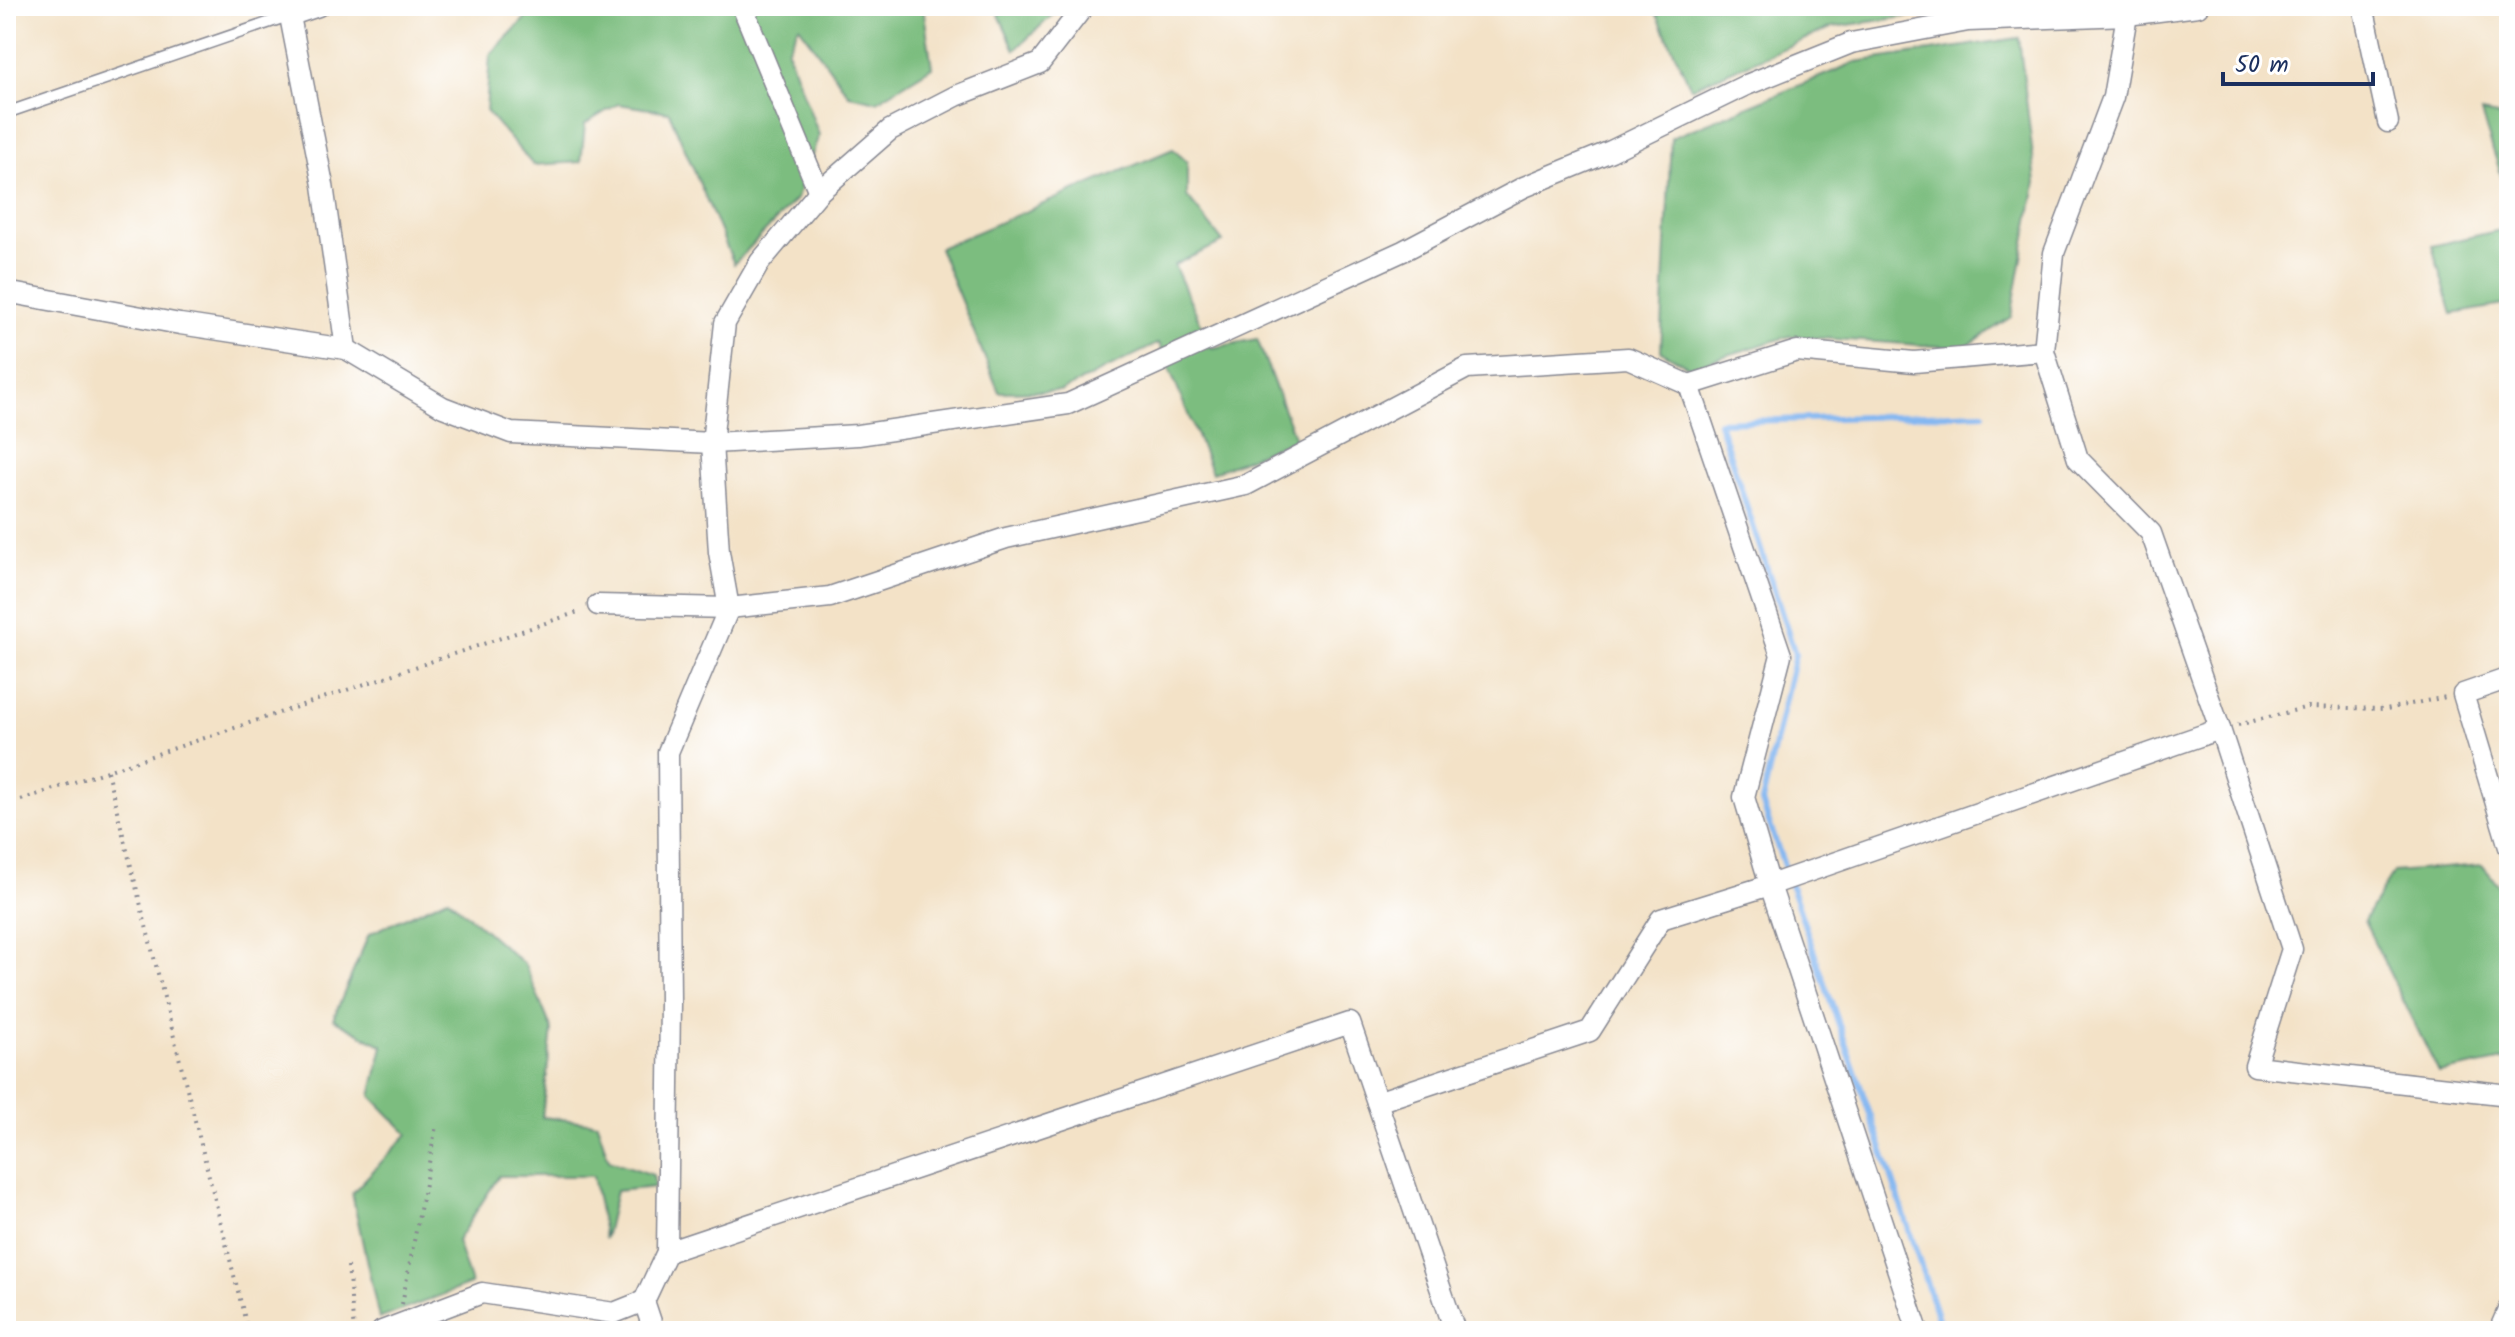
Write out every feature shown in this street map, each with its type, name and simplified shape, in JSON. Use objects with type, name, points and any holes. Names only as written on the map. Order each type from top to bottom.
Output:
[{"type":"street","points":[[318,6],[290,11],[323,185],[346,349]]},
{"type":"street","points":[[742,6],[819,192]]},
{"type":"street","points":[[390,1328],[482,1293],[614,1313],[644,1301],[667,1252],[670,1002],[668,752],[729,608],[719,552],[712,443],[725,323],[760,262],[819,192],[890,130],[956,96],[1040,63],[1084,6]]},
{"type":"street","points":[[2363,6],[2388,122]]},
{"type":"street","points":[[6,292],[180,324],[346,349],[443,407],[511,433],[712,443],[858,435],[1068,404],[1403,251],[1524,187],[1611,151],[1744,86],[1851,43],[1968,21],[2127,15],[2184,7]]},
{"type":"street","points":[[2127,15],[2113,97],[2054,253],[2044,351],[2078,459],[2151,533],[2220,729],[2292,949],[2255,1066],[2509,1095]]},
{"type":"street","points":[[598,605],[729,608],[830,597],[1006,538],[1246,485],[1467,368],[1628,358],[1689,385],[1797,351],[1914,362],[2044,351]]},
{"type":"street","points":[[1689,385],[1781,655],[1744,797],[1770,885],[1918,1331]]},
{"type":"street","points":[[2509,678],[2463,694],[2509,847]]},
{"type":"street","points":[[1377,1102],[1590,1031],[1661,919],[1770,885],[2220,729]]},
{"type":"street","points":[[667,1252],[1350,1023],[1455,1331]]},
{"type":"street","points":[[644,1301],[654,1331]]},
{"type":"street","points":[[2499,1331],[2509,1308]]},
{"type":"lane","points":[[6,113],[290,11]]},
{"type":"path","points":[[6,805],[598,605]]},
{"type":"path","points":[[2220,729],[2308,707],[2386,709],[2463,694]]},
{"type":"path","points":[[107,771],[248,1331]]},
{"type":"path","points":[[390,1328],[436,1126]]},
{"type":"path","points":[[348,1266],[354,1331]]},
{"type":"green space","points":[[537,6],[923,6],[932,67],[877,101],[849,95],[799,26],[787,50],[819,135],[797,198],[734,264],[669,112],[618,104],[585,124],[581,162],[533,165],[486,111],[490,55]]},
{"type":"green space","points":[[995,6],[1062,6],[1015,50]]},
{"type":"green space","points":[[1653,6],[1983,6],[1833,27],[1691,88]]},
{"type":"green space","points":[[2019,38],[2036,183],[2011,317],[1964,348],[1790,336],[1689,367],[1661,351],[1671,138],[1856,62]]},
{"type":"green space","points":[[2481,113],[2509,118],[2509,199]]},
{"type":"green space","points":[[1173,149],[1187,162],[1187,196],[1223,242],[1174,265],[1212,348],[1257,339],[1295,439],[1212,473],[1159,343],[1061,391],[999,392],[939,248]]},
{"type":"green space","points":[[2509,228],[2509,304],[2452,314],[2432,246]]},
{"type":"green space","points":[[2482,865],[2509,897],[2509,1059],[2439,1073],[2364,921],[2393,872]]},
{"type":"green space","points":[[448,898],[525,965],[552,1030],[542,1117],[597,1123],[609,1160],[653,1175],[655,1187],[616,1191],[605,1239],[593,1176],[499,1176],[457,1241],[471,1284],[379,1319],[352,1193],[408,1134],[371,1096],[383,1046],[333,1019],[369,934]]},
{"type":"waterway","points":[[1942,1331],[1762,802],[1795,654],[1719,422],[1983,413]]}]
